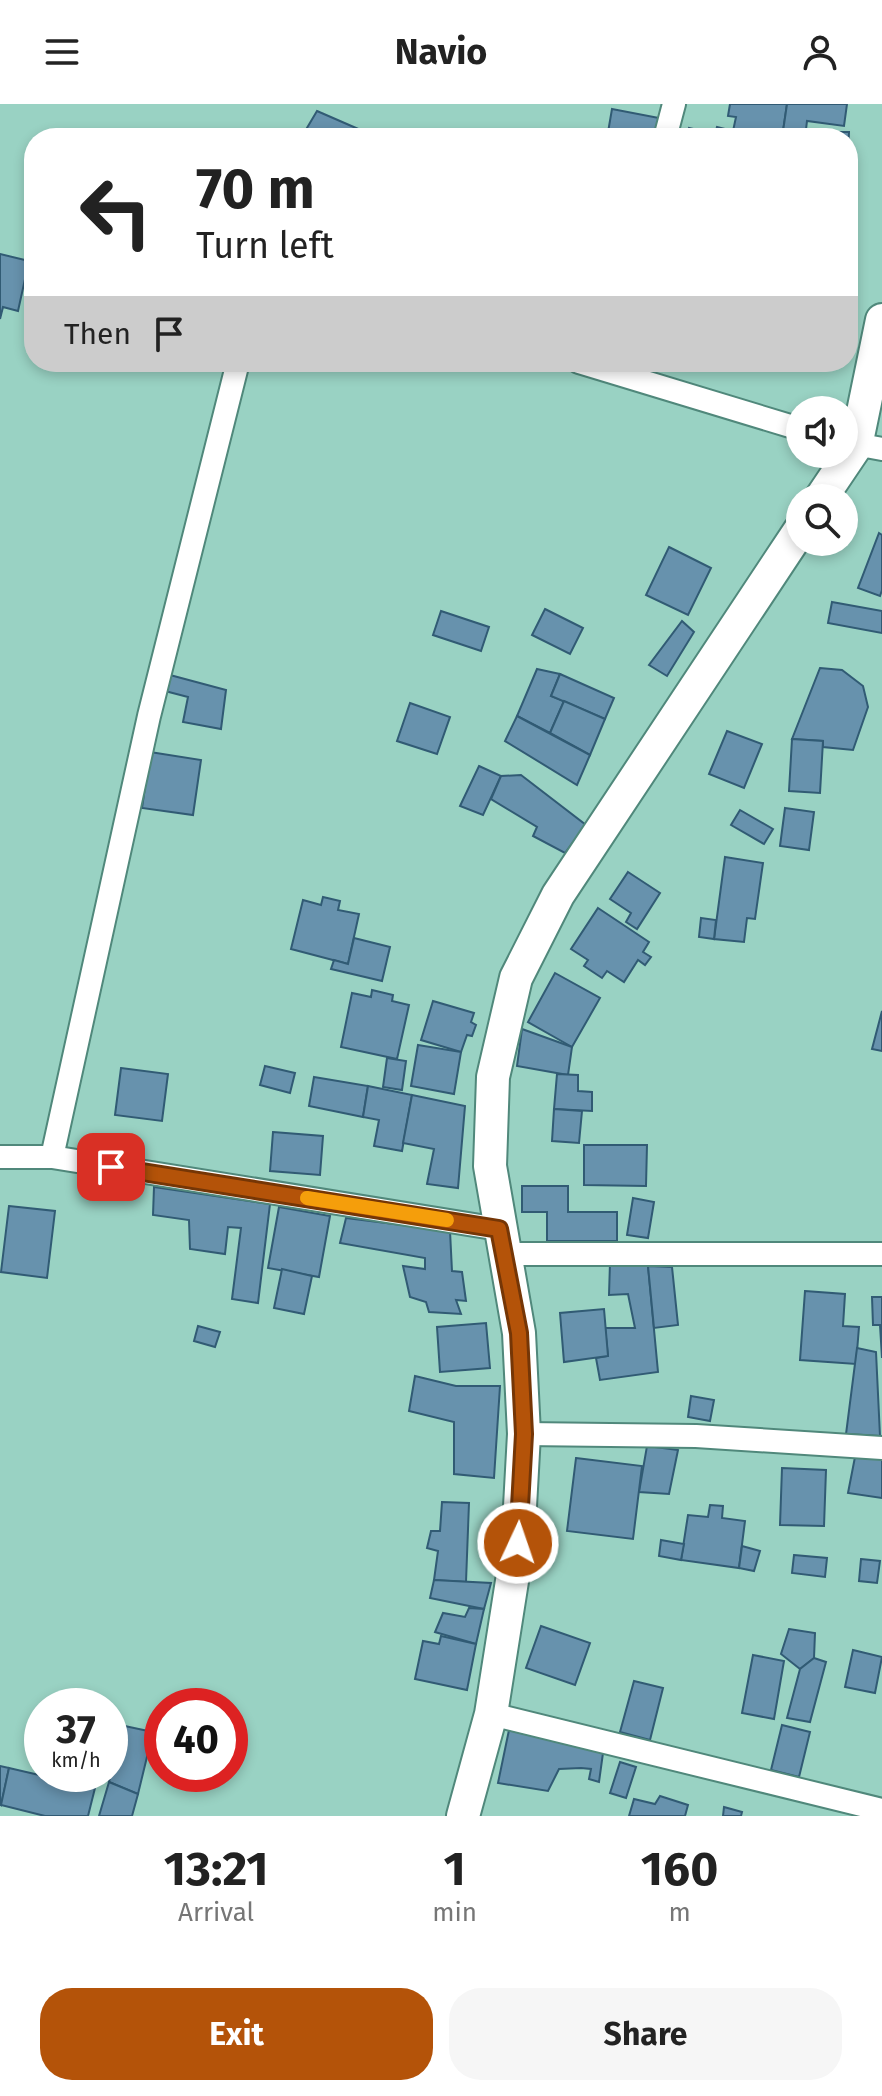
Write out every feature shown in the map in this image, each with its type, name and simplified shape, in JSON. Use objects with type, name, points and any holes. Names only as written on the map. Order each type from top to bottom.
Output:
[{"type":"street","points":[[668,128],[674,104]]},
{"type":"street","points":[[832,484],[861,446],[882,320]]},
{"type":"street","points":[[52,1157],[149,716],[235,372]]},
{"type":"street","points":[[623,372],[786,424]]},
{"type":"street","points":[[463,1816],[491,1714],[518,1543],[524,1434],[519,1333],[490,1166],[493,1077],[516,978],[558,895],[786,551]]},
{"type":"street","points":[[0,1157],[52,1157],[502,1242],[882,1254]]},
{"type":"street","points":[[524,1434],[696,1436],[882,1448]]},
{"type":"street","points":[[491,1714],[882,1810]]},
{"type":"building","points":[[730,104],[787,104],[783,128],[734,128],[736,117],[728,116]]},
{"type":"building","points":[[787,104],[847,104],[844,126],[807,121],[806,128],[783,128]]},
{"type":"building","points":[[612,109],[659,118],[656,128],[609,128]]},
{"type":"building","points":[[317,111],[356,128],[307,128]]},
{"type":"building","points":[[0,254],[24,260],[24,284],[18,311],[3,307],[0,319]]},
{"type":"building","points":[[879,533],[882,535],[880,596],[858,588]]},
{"type":"building","points":[[669,547],[711,568],[688,615],[646,595]]},
{"type":"building","points":[[832,602],[882,611],[882,633],[828,623]]},
{"type":"building","points":[[545,609],[583,628],[570,654],[532,635]]},
{"type":"building","points":[[441,611],[489,627],[481,651],[433,635]]},
{"type":"building","points":[[682,621],[694,632],[667,676],[649,665]]},
{"type":"building","points":[[820,668],[842,670],[863,686],[868,707],[853,750],[823,747],[823,741],[792,739]]},
{"type":"building","points":[[537,669],[560,674],[551,696],[564,701],[550,733],[517,716]]},
{"type":"building","points":[[560,674],[614,698],[605,719],[551,696]]},
{"type":"building","points":[[170,675],[226,690],[221,729],[183,722],[188,697],[165,691]]},
{"type":"building","points":[[564,701],[605,719],[590,755],[550,733]]},
{"type":"building","points":[[410,703],[450,717],[437,754],[397,741]]},
{"type":"building","points":[[517,716],[590,755],[577,785],[505,741]]},
{"type":"building","points":[[727,731],[762,744],[744,788],[709,774]]},
{"type":"building","points":[[792,739],[823,741],[820,793],[789,791]]},
{"type":"building","points":[[150,752],[201,760],[193,815],[142,808]]},
{"type":"building","points":[[479,766],[501,776],[483,815],[460,806]]},
{"type":"building","points":[[521,775],[586,825],[565,853],[533,836],[537,827],[491,799],[501,776]]},
{"type":"building","points":[[785,808],[814,812],[809,850],[780,846]]},
{"type":"building","points":[[740,810],[773,829],[764,844],[731,825]]},
{"type":"building","points":[[725,857],[763,863],[755,919],[747,918],[744,942],[714,939]]},
{"type":"building","points":[[628,872],[660,893],[637,929],[626,922],[631,913],[610,899]]},
{"type":"building","points":[[323,897],[340,901],[338,910],[359,914],[348,964],[291,949],[303,900],[321,905]]},
{"type":"building","points":[[598,908],[649,942],[643,952],[651,957],[645,965],[638,960],[624,982],[607,971],[602,978],[584,966],[588,960],[571,949]]},
{"type":"building","points":[[701,918],[716,920],[714,939],[699,937]]},
{"type":"building","points":[[354,938],[390,947],[382,981],[331,969],[334,960],[348,964]]},
{"type":"building","points":[[555,973],[600,998],[572,1047],[528,1022]]},
{"type":"building","points":[[372,990],[393,995],[392,1001],[409,1005],[397,1059],[341,1047],[352,993],[371,997]]},
{"type":"building","points":[[433,1001],[474,1013],[471,1022],[476,1025],[472,1036],[467,1035],[461,1052],[421,1040]]},
{"type":"building","points":[[882,1011],[882,1051],[872,1049]]},
{"type":"building","points":[[522,1029],[572,1047],[568,1075],[517,1066]]},
{"type":"building","points":[[418,1045],[461,1052],[454,1094],[411,1086]]},
{"type":"building","points":[[387,1058],[406,1061],[402,1090],[383,1087]]},
{"type":"building","points":[[265,1066],[295,1073],[290,1093],[260,1085]]},
{"type":"building","points":[[121,1068],[168,1074],[162,1121],[115,1115]]},
{"type":"building","points":[[557,1074],[578,1075],[578,1091],[592,1092],[592,1111],[554,1109]]},
{"type":"building","points":[[314,1077],[368,1086],[363,1117],[309,1106]]},
{"type":"building","points":[[368,1086],[412,1095],[402,1151],[374,1146],[379,1120],[363,1117]]},
{"type":"building","points":[[412,1095],[465,1106],[458,1188],[427,1184],[434,1149],[403,1143]]},
{"type":"building","points":[[554,1109],[582,1111],[579,1143],[552,1141]]},
{"type":"building","points":[[273,1132],[323,1136],[320,1175],[270,1171]]},
{"type":"building","points":[[584,1145],[647,1145],[646,1186],[584,1185]]},
{"type":"building","points":[[522,1186],[568,1186],[568,1212],[617,1212],[617,1241],[547,1241],[547,1212],[522,1212]]},
{"type":"building","points":[[154,1187],[270,1204],[258,1303],[232,1299],[241,1228],[228,1227],[225,1254],[190,1249],[189,1220],[153,1215]]},
{"type":"building","points":[[633,1198],[654,1202],[648,1238],[627,1235]]},
{"type":"building","points":[[9,1206],[55,1211],[47,1278],[1,1272]]},
{"type":"building","points":[[279,1207],[330,1216],[319,1277],[268,1268]]},
{"type":"building","points":[[346,1218],[450,1231],[452,1271],[462,1272],[466,1301],[456,1300],[461,1314],[429,1312],[426,1302],[410,1297],[403,1266],[425,1269],[425,1258],[340,1243]]},
{"type":"building","points":[[610,1263],[648,1266],[658,1372],[600,1380],[596,1358],[608,1356],[605,1328],[635,1328],[628,1294],[609,1295]]},
{"type":"building","points":[[648,1266],[672,1267],[678,1325],[654,1328]]},
{"type":"building","points":[[282,1269],[312,1276],[304,1314],[274,1308]]},
{"type":"building","points":[[805,1291],[845,1294],[843,1326],[859,1327],[856,1364],[800,1360]]},
{"type":"building","points":[[872,1297],[882,1297],[882,1358],[880,1325],[873,1325]]},
{"type":"building","points":[[604,1309],[608,1356],[564,1362],[560,1313]]},
{"type":"building","points":[[486,1323],[490,1368],[440,1372],[437,1327]]},
{"type":"building","points":[[198,1326],[220,1332],[215,1347],[194,1341]]},
{"type":"building","points":[[857,1348],[876,1352],[880,1436],[846,1434]]},
{"type":"building","points":[[415,1376],[456,1386],[500,1386],[494,1478],[454,1474],[454,1422],[409,1411]]},
{"type":"building","points":[[691,1396],[714,1400],[710,1421],[688,1417]]},
{"type":"building","points":[[647,1446],[678,1450],[669,1494],[639,1492]]},
{"type":"building","points":[[882,1455],[882,1498],[848,1493],[855,1457]]},
{"type":"building","points":[[576,1458],[642,1466],[633,1539],[567,1531]]},
{"type":"building","points":[[782,1468],[826,1470],[824,1526],[780,1525]]},
{"type":"building","points":[[442,1502],[469,1503],[466,1582],[434,1580],[438,1551],[427,1548],[431,1531],[440,1531]]},
{"type":"building","points":[[710,1505],[723,1506],[722,1518],[745,1521],[739,1568],[681,1560],[688,1515],[708,1517]]},
{"type":"building","points":[[661,1540],[684,1544],[681,1560],[659,1556]]},
{"type":"building","points":[[742,1546],[760,1551],[754,1571],[739,1568]]},
{"type":"building","points":[[794,1555],[827,1558],[825,1577],[792,1573]]},
{"type":"building","points":[[861,1559],[880,1561],[877,1583],[859,1581]]},
{"type":"building","points":[[434,1580],[491,1583],[484,1609],[430,1598]]},
{"type":"building","points":[[469,1608],[484,1609],[476,1644],[435,1632],[443,1613],[465,1617]]},
{"type":"building","points":[[541,1626],[590,1643],[575,1685],[526,1668]]},
{"type":"building","points":[[789,1629],[815,1633],[814,1658],[800,1669],[781,1654]]},
{"type":"building","points":[[441,1636],[476,1644],[467,1690],[415,1679],[423,1641],[439,1644]]},
{"type":"building","points":[[853,1650],[882,1657],[875,1693],[845,1687]]},
{"type":"building","points":[[753,1655],[784,1661],[774,1719],[742,1713]]},
{"type":"building","points":[[814,1658],[826,1662],[810,1722],[787,1718],[800,1669]]},
{"type":"building","points":[[634,1681],[663,1688],[650,1740],[620,1732]]},
{"type":"building","points":[[782,1725],[810,1732],[799,1777],[771,1770]]},
{"type":"building","points":[[128,1727],[144,1730],[144,1769],[138,1794],[128,1790]]},
{"type":"building","points":[[509,1730],[603,1753],[599,1782],[589,1779],[591,1769],[581,1768],[559,1769],[548,1791],[498,1783]]},
{"type":"building","points":[[620,1762],[636,1767],[626,1798],[610,1793]]},
{"type":"building","points":[[0,1766],[9,1768],[1,1805],[0,1804]]},
{"type":"building","points":[[9,1768],[24,1771],[24,1792],[94,1792],[88,1816],[45,1816],[1,1805]]},
{"type":"building","points":[[128,1790],[138,1794],[132,1816],[99,1816],[106,1792]]},
{"type":"building","points":[[660,1796],[688,1805],[685,1816],[629,1816],[634,1799],[655,1804]]},
{"type":"building","points":[[724,1807],[742,1812],[741,1816],[723,1816]]},
{"type":"slow traffic","points":[[307,1198],[447,1220]]},
{"type":"route","points":[[111,1167],[499,1229],[519,1333],[524,1434],[518,1543]]}]
